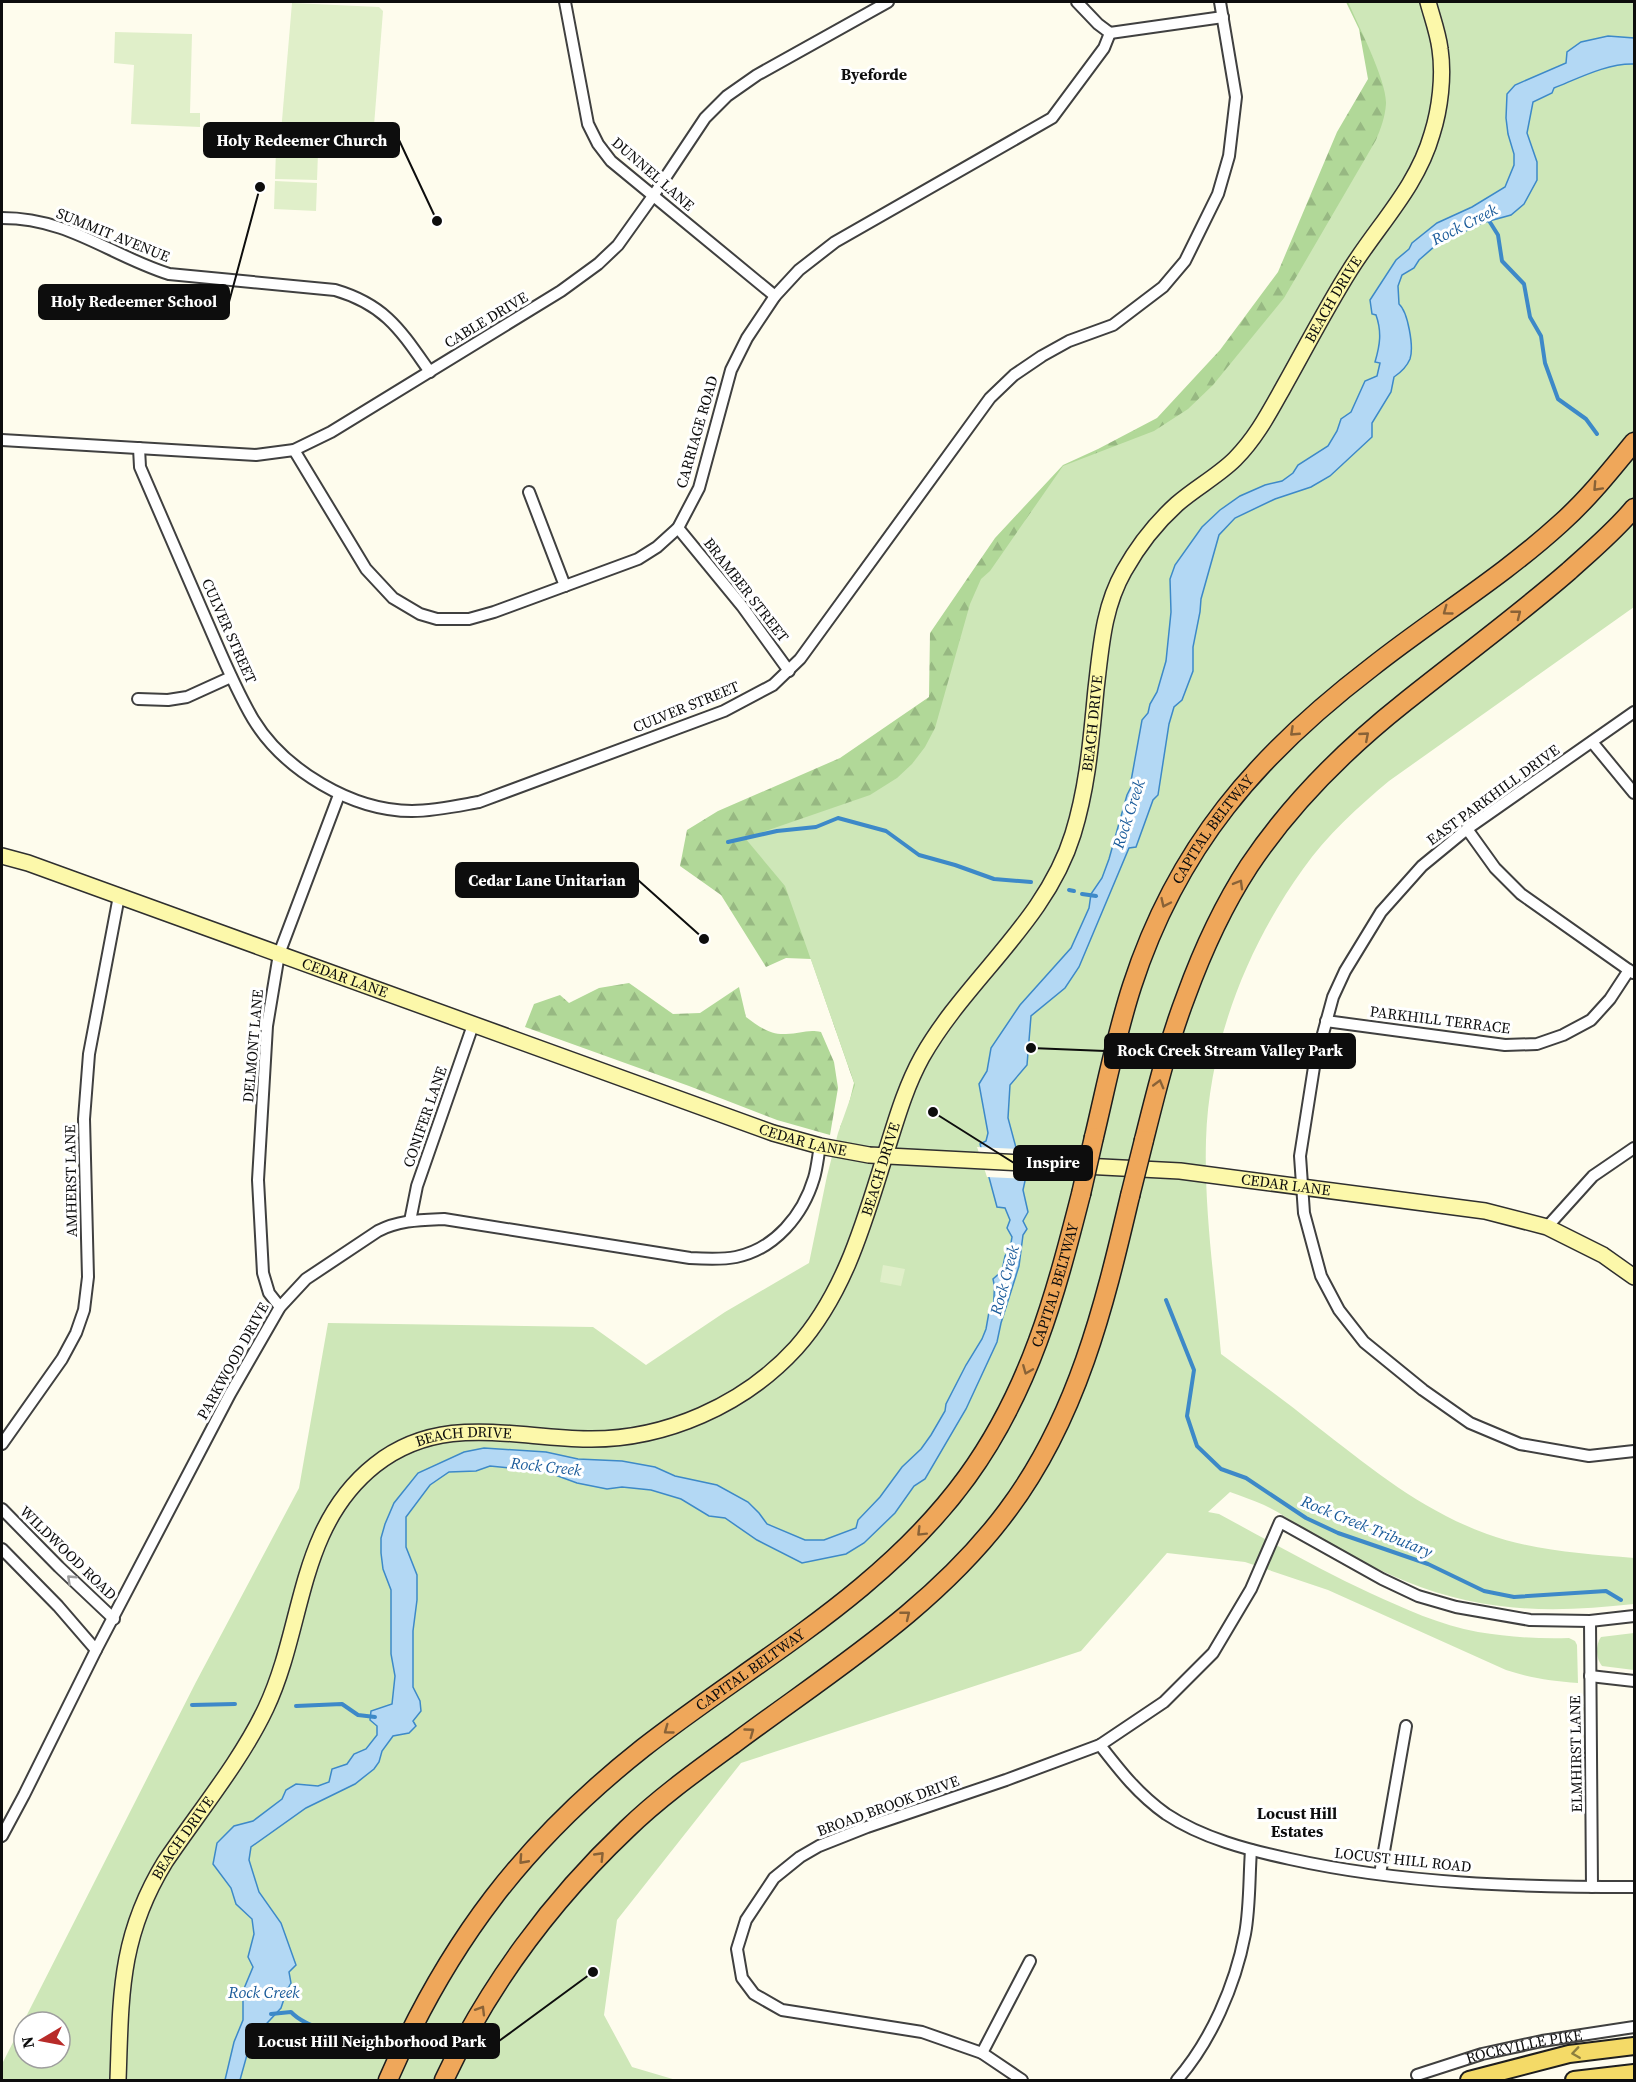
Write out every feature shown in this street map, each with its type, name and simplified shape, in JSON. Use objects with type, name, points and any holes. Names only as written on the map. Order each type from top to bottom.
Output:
[{"type":"highway","name":"CAPITAL BELTWAY","points":[[388,2080],[409,2033],[445,1968],[473,1924],[508,1877],[547,1833],[593,1788],[645,1747],[842,1603],[892,1561],[929,1524],[966,1478],[993,1437],[1020,1388],[1042,1335],[1081,1194],[1131,987],[1173,886],[1202,838],[1236,792],[1322,706],[1372,666],[1517,560],[1561,523],[1600,484],[1635,442]]},
{"type":"highway","points":[[444,2080],[483,2007],[516,1956],[584,1872],[628,1828],[682,1783],[872,1643],[922,1602],[966,1560],[1007,1512],[1039,1465],[1068,1407],[1093,1340],[1110,1283],[1144,1140],[1185,997],[1222,914],[1249,866],[1280,824],[1311,788],[1353,747],[1402,704],[1543,594],[1635,508]]},
{"type":"main road","name":"ROCKVILLE PIKE","points":[[1469,2080],[1569,2054],[1635,2046]]},
{"type":"main road","points":[[1574,2080],[1635,2073]]},
{"type":"street","name":"DUNNEL LANE","points":[[565,2],[588,124],[598,144],[611,161],[775,296]]},
{"type":"street","name":"CABLE DRIVE","points":[[2,440],[256,455],[294,450],[331,432],[561,291],[598,264],[618,245],[705,118],[727,96],[757,75],[888,2]]},
{"type":"street","points":[[1077,2],[1110,33],[1223,17]]},
{"type":"street","name":"CULVER STREET","points":[[139,448],[140,467],[231,677],[254,720],[273,745],[308,776],[339,795],[379,807],[411,811],[442,809],[479,802],[724,711],[773,685],[800,659],[990,398],[1014,375],[1042,356],[1069,341],[1113,325],[1163,286],[1185,261],[1218,194],[1229,156],[1236,96],[1220,2]]},
{"type":"street","name":"BEACH DRIVE","points":[[118,2080],[123,1976],[138,1915],[154,1879],[246,1743],[263,1713],[278,1677],[317,1544],[330,1515],[348,1490],[385,1457],[434,1436],[485,1431],[582,1439],[625,1437],[677,1425],[735,1398],[761,1380],[805,1337],[826,1308],[843,1277],[855,1248],[903,1096],[924,1053],[958,1004],[1033,913],[1071,843],[1086,785],[1104,621],[1116,584],[1137,548],[1175,506],[1234,460],[1259,431],[1351,268],[1412,183],[1426,155],[1435,126],[1442,74],[1440,50],[1428,2]]},
{"type":"street","name":"CARRIAGE ROAD","points":[[294,450],[366,569],[393,598],[420,614],[437,619],[469,619],[638,559],[657,547],[678,528],[699,488],[731,370],[747,338],[775,296],[799,270],[835,242],[1052,118],[1104,48],[1110,33]]},
{"type":"street","name":"SUMMIT AVENUE","points":[[2,218],[20,218],[57,225],[102,244],[148,268],[169,274],[336,290],[347,293],[378,310],[396,324],[430,372]]},
{"type":"street","points":[[529,492],[565,586]]},
{"type":"street","name":"BRAMBER STREET","points":[[678,528],[742,606],[789,671]]},
{"type":"street","points":[[138,699],[168,700],[187,697],[231,677]]},
{"type":"street","name":"EAST PARKHILL DRIVE","points":[[1635,712],[1467,829],[1422,866],[1381,912],[1345,971],[1333,997],[1314,1067],[1300,1156],[1304,1213],[1322,1276],[1339,1310],[1364,1342],[1423,1390],[1470,1423],[1520,1444],[1589,1456],[1635,1451]]},
{"type":"street","points":[[1592,742],[1635,793]]},
{"type":"street","name":"DELMONT LANE","points":[[279,1307],[269,1293],[264,1273],[258,1180],[267,1026],[279,954],[339,795]]},
{"type":"street","points":[[1467,829],[1495,868],[1521,894],[1632,972]]},
{"type":"street","name":"CEDAR LANE","points":[[2,856],[28,863],[773,1133],[820,1146],[885,1156],[1179,1171],[1302,1185],[1485,1211],[1547,1227],[1603,1255],[1635,1277]]},
{"type":"street","name":"AMHERST LANE","points":[[2,1444],[62,1359],[76,1333],[84,1310],[88,1277],[84,1119],[88,1054],[119,896]]},
{"type":"street","name":"PARKHILL TERRACE","points":[[1326,1021],[1504,1045],[1537,1044],[1563,1035],[1591,1020],[1632,972]]},
{"type":"street","name":"CONIFER LANE","points":[[410,1221],[417,1186],[473,1025]]},
{"type":"street","name":"PARKWOOD DRIVE","points":[[3,1831],[24,1796],[96,1650],[230,1394],[279,1307],[306,1279],[389,1226],[410,1221],[444,1219],[690,1258],[737,1257],[754,1252],[772,1241],[796,1219],[814,1179],[820,1146]]},
{"type":"street","points":[[1547,1227],[1593,1176],[1635,1148]]},
{"type":"street","name":"WILDWOOD ROAD","points":[[2,1509],[114,1619]]},
{"type":"street","name":"BROAD BROOK DRIVE","points":[[1022,2080],[982,2053],[922,2032],[782,2010],[754,1994],[742,1978],[737,1949],[746,1920],[774,1878],[800,1857],[819,1846],[1100,1745],[1164,1702],[1213,1653],[1251,1589],[1280,1522],[1382,1579],[1418,1596],[1456,1607],[1530,1620],[1590,1622]]},
{"type":"street","points":[[2,1549],[58,1606],[96,1650]]},
{"type":"street","points":[[1590,1622],[1635,1616]]},
{"type":"street","name":"ELMHIRST LANE","points":[[1590,1622],[1592,1887]]},
{"type":"street","points":[[1590,1676],[1635,1681]]},
{"type":"street","points":[[1380,1874],[1406,1726]]},
{"type":"street","name":"LOCUST HILL ROAD","points":[[1100,1745],[1131,1785],[1167,1814],[1198,1830],[1251,1850],[1318,1865],[1461,1883],[1635,1887]]},
{"type":"street","points":[[1177,2080],[1201,2046],[1220,2012],[1232,1981],[1245,1933],[1251,1850]]},
{"type":"street","points":[[982,2053],[1030,1961]]},
{"type":"street","name":"ROCKVILLE PIKE","points":[[1417,2075],[1482,2054],[1542,2041],[1635,2027]]},
{"type":"green space","points":[[1346,2],[1408,2],[1424,76],[864,1133],[840,1127],[847,1112],[854,1083],[811,959],[786,958],[766,967],[721,895],[680,866],[687,830],[718,811],[840,758],[929,697],[930,633],[995,538],[1063,465],[1157,418],[1220,350],[1278,272],[1337,132],[1368,79],[1359,29]]},
{"type":"green space","points":[[1348,2],[1634,2],[1634,607],[1389,781],[1366,801],[1343,822],[1312,857],[1283,899],[1265,931],[1248,963],[1223,1032],[1209,1104],[1206,1140],[1207,1193],[1221,1354],[1396,1486],[1462,1524],[1505,1540],[1541,1548],[1634,1558],[1634,1604],[1575,1609],[1518,1608],[1490,1605],[1434,1592],[1372,1566],[1315,1536],[1271,1508],[1230,1492],[1208,1512],[1219,1514],[1396,1605],[1436,1621],[1478,1632],[1524,1637],[1569,1638],[1575,1641],[1578,1683],[1541,1679],[1506,1670],[1328,1590],[1245,1562],[1167,1553],[1081,1651],[741,1763],[617,1920],[604,2015],[632,2067],[676,2080],[2,2080],[2,2064],[12,2044],[12,2070],[72,2070],[72,2010],[29,2010],[196,1682],[299,1488],[328,1323],[593,1327],[646,1365],[725,1312],[809,1263],[838,1133],[855,1085],[785,886],[745,838],[870,795],[897,778],[912,764],[925,747],[935,728],[970,604],[981,579],[990,571],[1063,466],[1154,431],[1188,409],[1213,385],[1284,298],[1376,140],[1384,118],[1385,94],[1371,53]]},
{"type":"green space","points":[[292,3],[379,7],[383,11],[372,151],[280,144]]},
{"type":"green space","points":[[115,32],[192,34],[190,113],[200,113],[200,127],[131,124],[134,65],[114,63]]},
{"type":"green space","points":[[276,151],[318,153],[317,180],[275,179]]},
{"type":"green space","points":[[275,181],[317,183],[316,211],[274,209]]},
{"type":"green space","points":[[629,983],[673,1014],[700,1013],[739,987],[746,1017],[764,1029],[780,1034],[821,1032],[834,1062],[838,1088],[830,1135],[777,1120],[525,1027],[534,1004],[560,995],[569,1003],[599,988]]},
{"type":"green space","points":[[883,1265],[905,1269],[901,1286],[880,1282]]},
{"type":"green space","points":[[1634,1633],[1634,1670],[1602,1666],[1597,1652],[1601,1637]]},
{"type":"water","name":"Rock Creek","points":[[1608,36],[1634,38],[1634,64],[1614,66],[1594,72],[1554,88],[1552,93],[1533,102],[1527,133],[1537,162],[1537,180],[1524,204],[1511,215],[1482,223],[1435,246],[1419,260],[1414,268],[1402,275],[1398,286],[1399,304],[1405,314],[1411,338],[1411,354],[1407,364],[1394,377],[1391,392],[1372,423],[1372,437],[1330,476],[1311,487],[1275,499],[1235,518],[1219,535],[1201,599],[1193,647],[1193,671],[1182,700],[1174,707],[1169,724],[1158,795],[1153,800],[1136,847],[1129,848],[1079,967],[1065,988],[1031,1016],[1027,1065],[1010,1085],[1008,1118],[1025,1181],[1023,1190],[1028,1212],[1023,1221],[1027,1229],[1023,1235],[1019,1266],[997,1342],[966,1409],[925,1479],[914,1486],[895,1513],[864,1543],[846,1554],[802,1563],[757,1540],[725,1518],[709,1516],[681,1499],[651,1490],[622,1487],[607,1489],[577,1483],[547,1472],[490,1466],[476,1471],[449,1472],[430,1485],[406,1517],[406,1547],[417,1575],[413,1631],[413,1687],[420,1701],[421,1711],[413,1721],[416,1726],[409,1733],[393,1736],[382,1751],[374,1769],[355,1784],[306,1808],[251,1847],[249,1860],[259,1892],[281,1923],[296,1965],[289,1972],[291,1983],[281,2008],[250,2044],[240,2080],[225,2080],[234,2042],[243,2020],[243,1991],[253,1967],[248,1957],[254,1934],[252,1919],[236,1904],[231,1888],[213,1864],[217,1843],[234,1826],[253,1821],[282,1799],[286,1790],[296,1784],[318,1786],[329,1782],[332,1769],[347,1764],[354,1754],[366,1749],[377,1735],[377,1726],[370,1720],[371,1711],[392,1704],[395,1676],[391,1654],[391,1590],[383,1569],[381,1538],[394,1503],[418,1473],[464,1452],[484,1448],[546,1452],[578,1459],[622,1461],[655,1467],[675,1476],[717,1485],[748,1502],[767,1524],[805,1540],[824,1540],[856,1528],[858,1520],[931,1435],[966,1365],[982,1339],[989,1312],[994,1306],[993,1279],[1002,1271],[1012,1237],[1007,1228],[1010,1220],[1005,1208],[997,1207],[980,1144],[986,1141],[988,1133],[979,1084],[987,1071],[991,1048],[1020,1005],[1071,948],[1089,908],[1091,894],[1102,878],[1127,795],[1133,783],[1131,781],[1142,720],[1148,713],[1157,692],[1166,661],[1171,612],[1170,579],[1175,565],[1202,527],[1220,510],[1240,496],[1265,485],[1282,481],[1293,473],[1298,465],[1328,446],[1341,419],[1351,412],[1365,381],[1377,376],[1380,363],[1375,362],[1380,333],[1376,315],[1372,314],[1370,300],[1396,260],[1409,249],[1412,243],[1437,223],[1472,207],[1505,187],[1514,165],[1514,154],[1506,118],[1507,94],[1515,85],[1566,63],[1567,52],[1581,42]]},
{"type":"pier","points":[[977,1147],[1019,1149],[1027,1179],[987,1177]]},
{"type":"waterway","points":[[1488,219],[1498,235],[1502,261],[1524,284],[1530,317],[1541,336],[1545,363],[1558,399],[1586,419],[1597,434]]},
{"type":"waterway","points":[[728,842],[777,831],[816,827],[838,818],[886,831],[919,855],[994,879],[1031,882]]},
{"type":"waterway","points":[[1069,890],[1074,891]]},
{"type":"waterway","points":[[1082,894],[1096,896]]},
{"type":"waterway","name":"Rock Creek Tributary","points":[[1166,1300],[1194,1370],[1187,1416],[1197,1446],[1221,1469],[1246,1478],[1306,1518],[1338,1533],[1428,1564],[1484,1591],[1514,1597],[1606,1591],[1621,1600]]},
{"type":"waterway","points":[[192,1705],[235,1704]]},
{"type":"waterway","points":[[296,1706],[342,1704],[358,1715],[375,1717]]},
{"type":"waterway","points":[[271,2014],[291,2012],[306,2023],[341,2037],[354,2049],[363,2050]]},
{"type":"place","name":"Holy Redeemer School","points":[[260,187]]},
{"type":"place","name":"Holy Redeemer Church","points":[[437,221]]},
{"type":"place","name":"Cedar Lane Unitarian","points":[[704,939]]},
{"type":"place","name":"Rock Creek Stream Valley Park","points":[[1031,1048]]},
{"type":"place","name":"Inspire","points":[[933,1112]]},
{"type":"place","name":"Locust Hill Neighborhood Park","points":[[593,1972]]},
{"type":"district","name":"Byeforde","points":[[874,74]]},
{"type":"district","name":"Locust Hill Estates","points":[[1297,1822]]}]
